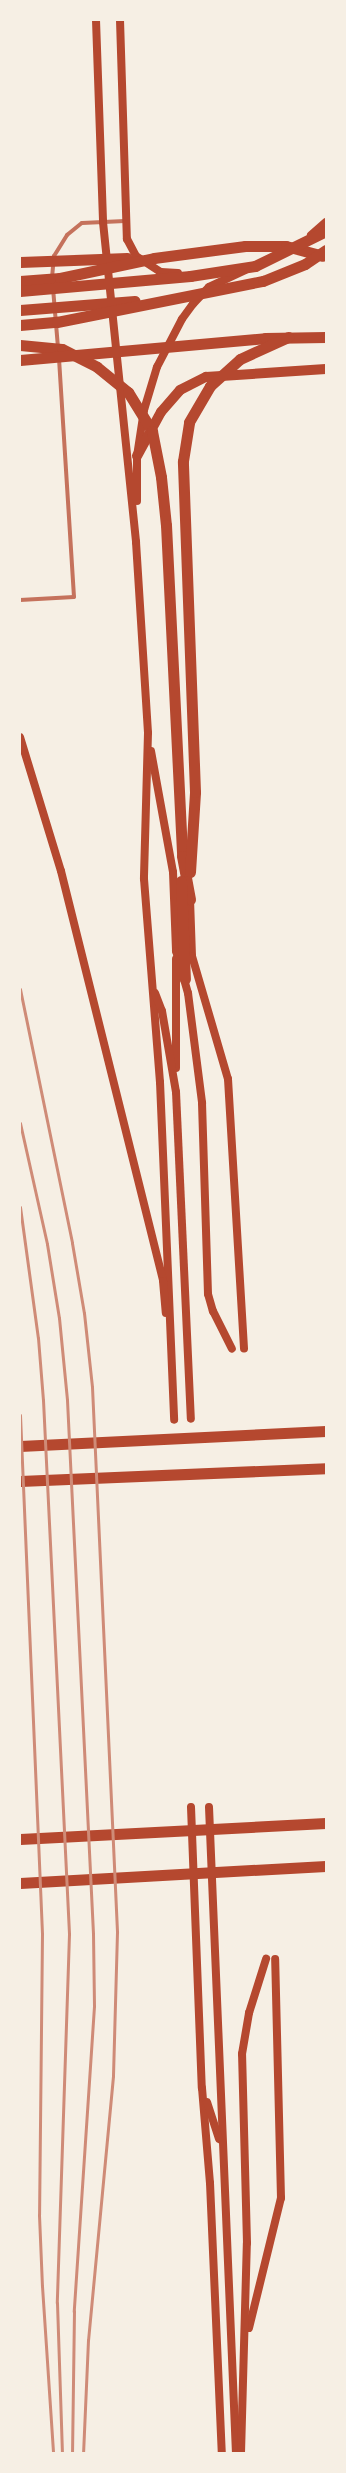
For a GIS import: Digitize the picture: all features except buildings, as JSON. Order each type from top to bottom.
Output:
[{"type":"highway","points":[[20,291],[190,276],[255,266],[326,231]]},
{"type":"highway","points":[[20,281],[60,278],[154,258],[245,246],[286,246],[326,257]]},
{"type":"highway","points":[[20,325],[57,322],[191,297],[263,281],[305,264],[326,250]]},
{"type":"highway","points":[[20,262],[154,258]]},
{"type":"highway","points":[[20,310],[191,297]]},
{"type":"highway","points":[[20,360],[288,337],[326,337]]},
{"type":"highway","points":[[190,899],[195,792],[183,461],[189,422],[210,386],[240,359],[288,337]]},
{"type":"highway","points":[[20,345],[62,349],[97,367],[128,392],[152,431],[161,477],[166,525],[180,776],[185,980]]},
{"type":"highway","points":[[182,856],[190,899]]},
{"type":"highway","points":[[20,1446],[326,1431]]},
{"type":"highway","points":[[20,1481],[326,1468]]},
{"type":"highway","points":[[20,1839],[326,1823]]},
{"type":"highway","points":[[20,1883],[326,1866]]},
{"type":"main road","points":[[96,20],[103,222],[136,542],[148,733],[144,878],[151,983],[160,1082],[174,1420]]},
{"type":"main road","points":[[120,20],[125,221],[127,239],[136,256],[161,272],[200,275],[249,268]]},
{"type":"main road","points":[[136,542],[137,456],[144,410],[157,367],[182,319],[209,287],[249,268],[288,253],[326,222]]},
{"type":"main road","points":[[137,456],[161,412],[180,390],[206,377],[325,369]]},
{"type":"main road","points":[[148,733],[173,872],[176,951],[176,1092],[191,1419]]},
{"type":"main road","points":[[20,737],[61,871],[163,1281],[174,1397]]},
{"type":"main road","points":[[190,899],[192,956],[228,1079],[244,1349]]},
{"type":"main road","points":[[176,951],[185,980],[202,1103],[208,1294],[213,1311],[232,1349]]},
{"type":"main road","points":[[151,983],[162,1010],[176,1092]]},
{"type":"main road","points":[[191,1806],[202,2088],[210,2184],[222,2453]]},
{"type":"main road","points":[[209,1807],[222,2147],[236,2453]]},
{"type":"main road","points":[[241,2453],[247,2243],[242,2054],[249,2013],[266,1959]]},
{"type":"main road","points":[[245,2344],[281,2198],[275,1959]]},
{"type":"main road","points":[[202,2088],[222,2147]]},
{"type":"street","points":[[20,600],[74,597],[53,276],[54,256],[67,235],[82,223],[125,221]]},
{"type":"railway","points":[[20,989],[72,1243],[84,1313],[92,1387],[117,1932],[113,2076],[88,2340],[83,2453]]},
{"type":"railway","points":[[20,1123],[47,1244],[59,1318],[67,1400],[93,1934],[94,2006],[74,2311],[72,2453]]},
{"type":"railway","points":[[20,1207],[38,1338],[43,1400],[69,1934],[57,2303],[62,2453]]},
{"type":"railway","points":[[20,1415],[42,1934],[39,2215],[53,2453]]}]
